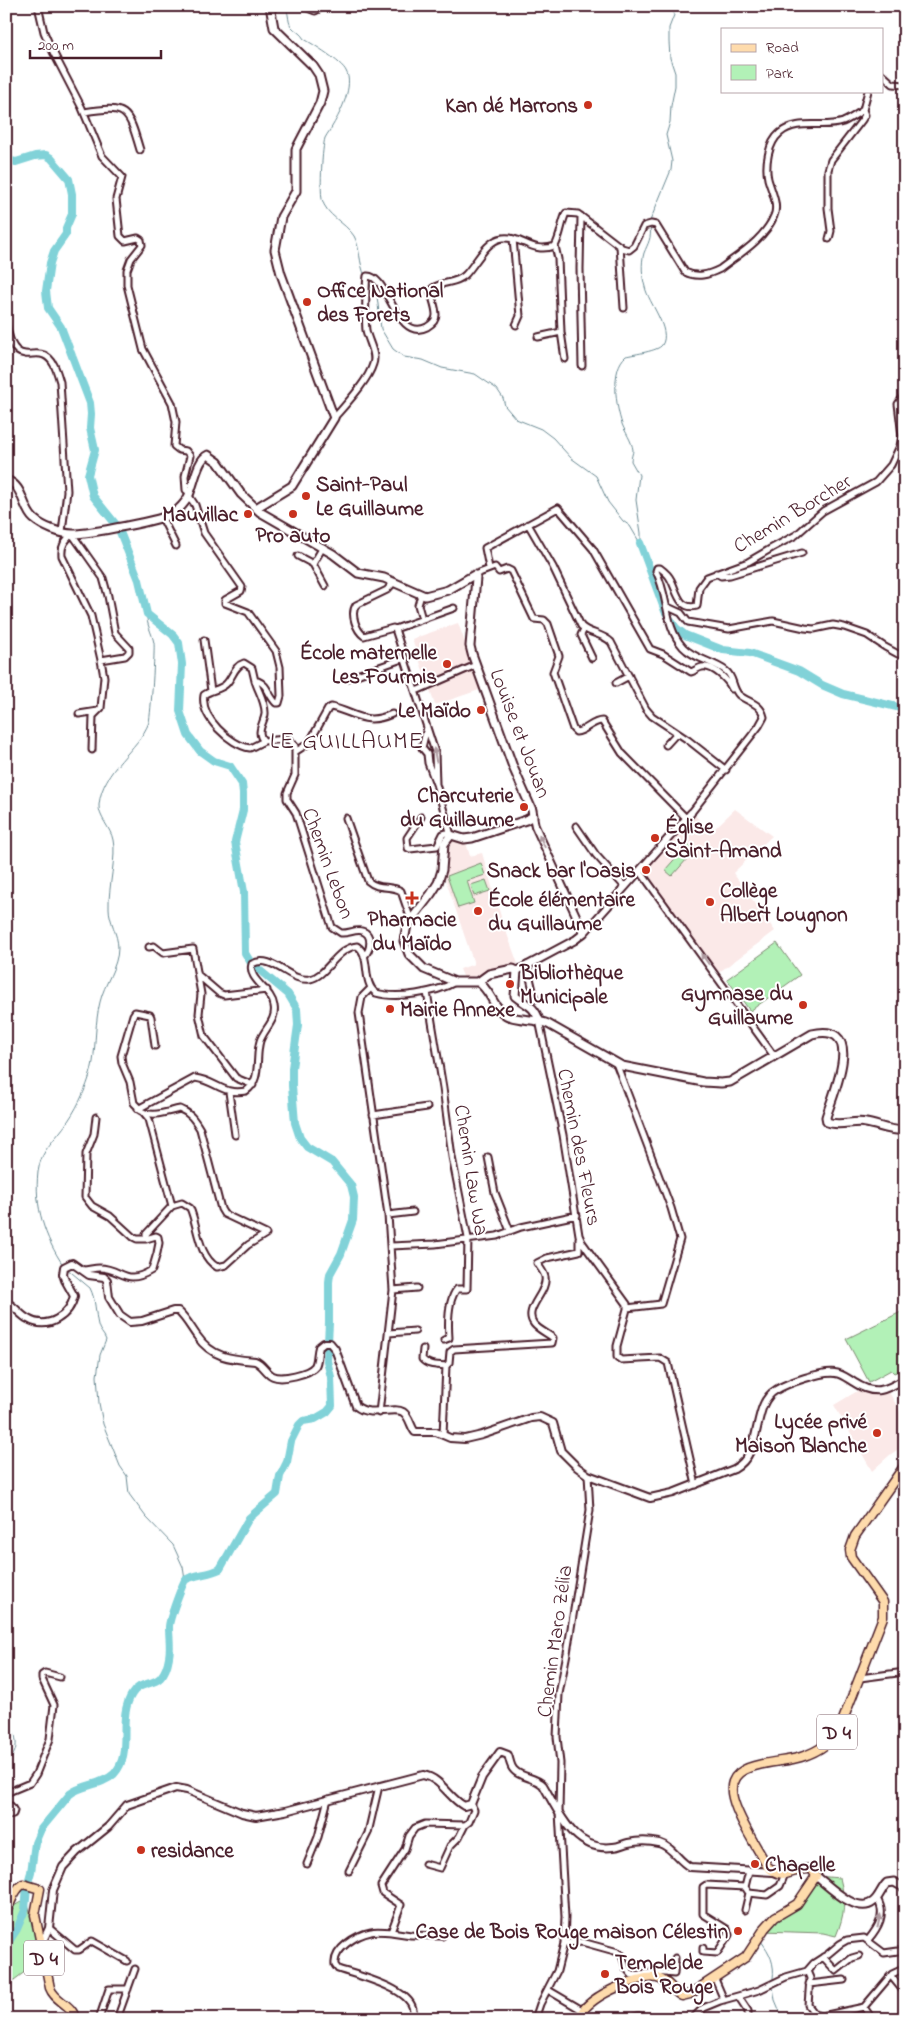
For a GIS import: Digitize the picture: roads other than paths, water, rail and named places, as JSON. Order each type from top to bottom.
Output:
[{"type":"main road","points":[[256,508],[292,486],[334,418],[281,274],[275,250],[281,217],[296,191],[296,149],[320,103],[323,92],[322,84],[313,66],[274,28],[270,6]]},
{"type":"main road","points":[[305,6],[315,10],[322,6]]},
{"type":"main road","points":[[6,480],[12,482],[17,487],[32,518],[41,525],[72,534],[99,531],[168,516],[179,508],[190,494],[202,459],[208,455],[214,458],[226,471],[241,494],[256,508],[275,522],[323,548],[358,573],[394,582],[422,595],[448,590],[474,575]]},
{"type":"main road","name":"Louise et Jouan","points":[[451,835],[464,839],[472,838],[533,816],[513,767],[470,646],[476,578],[474,575]]},
{"type":"main road","points":[[451,835],[444,844],[442,870],[438,883],[411,920],[404,933],[404,941],[409,954],[424,969],[455,982],[478,982],[490,974],[513,969],[517,971],[515,996],[531,1006],[539,1020]]},
{"type":"main road","points":[[478,982],[488,991],[494,1002],[506,1016],[539,1020],[622,1066],[679,1078],[721,1083],[737,1079],[812,1034],[822,1031],[831,1033],[837,1037],[842,1045],[844,1063],[826,1117],[828,1122],[836,1124],[865,1122],[895,1130],[905,1130]]},
{"type":"main road","name":"D 4","points":[[773,1872],[767,1866],[737,1810],[732,1788],[734,1779],[748,1767],[800,1758],[817,1751],[833,1740],[860,1678],[883,1617],[884,1609],[883,1602],[851,1557],[850,1550],[855,1536],[905,1465]]},
{"type":"main road","points":[[773,1872],[785,1874],[812,1869],[816,1876],[858,1906],[872,1904],[887,1883],[894,1882],[905,1888]]},
{"type":"main road","points":[[580,2019],[582,2010],[609,1990],[649,1978],[657,1978],[664,1981],[678,1994],[685,1996],[715,1979],[746,1957],[765,1928],[775,1917],[797,1904],[816,1876]]},
{"type":"main road","name":"D 4","points":[[6,1911],[15,1891],[23,1884],[38,1888],[41,1892],[36,1915],[51,1992],[71,2009],[75,2019]]},
{"type":"street","points":[[38,6],[44,32],[84,112],[102,156],[122,177],[116,200],[120,236],[125,241],[138,238],[141,240],[142,245],[131,259],[127,270],[130,301],[142,349],[172,403],[176,422],[174,446],[179,450],[186,451],[190,456],[184,481],[186,490],[195,505],[204,533],[242,587],[241,590],[225,600],[248,612],[276,651],[280,667],[281,696],[279,702],[271,698],[265,685],[255,681]]},
{"type":"street","points":[[884,76],[893,84],[905,85]]},
{"type":"street","points":[[829,239],[831,230],[828,208],[828,170],[831,160],[865,115],[863,110],[868,92]]},
{"type":"street","points":[[84,112],[115,109],[124,112],[132,124],[140,150]]},
{"type":"street","points":[[565,359],[561,332],[558,259],[555,246],[560,237],[566,213],[572,212],[581,216],[620,246],[629,250],[634,246],[644,226],[656,225],[685,272],[698,276],[712,273],[720,269],[762,234],[775,214],[775,204],[768,176],[768,158],[771,147],[780,133],[800,124],[834,124],[844,122],[863,110]]},
{"type":"street","points":[[581,216],[582,366]]},
{"type":"street","points":[[513,239],[520,308],[520,319],[516,325]]},
{"type":"street","points":[[334,418],[358,389],[373,364],[373,352],[366,328],[367,295],[365,282],[367,276],[372,276],[377,281],[394,309],[407,324],[415,328],[425,328],[433,324],[436,316],[431,292],[433,288],[458,280],[464,276],[490,245],[497,240],[513,239],[540,249],[555,246]]},
{"type":"street","points":[[620,246],[624,308]]},
{"type":"street","points":[[6,322],[11,343],[16,351],[24,354],[43,354],[50,359],[56,368],[60,382],[66,491],[62,532]]},
{"type":"street","points":[[538,337],[561,332]]},
{"type":"street","name":"Chemin Borcher","points":[[668,610],[663,584],[656,571],[657,568],[660,568],[671,579],[678,598],[688,606],[697,606],[702,584],[708,577],[748,562],[796,535],[823,511],[876,482],[891,465],[900,446],[902,436],[898,404],[905,394]]},
{"type":"street","points":[[490,568],[485,548],[558,508],[593,549],[650,649],[663,654],[690,672],[702,667],[708,668],[728,681],[733,691],[755,703],[763,711],[764,717],[726,770],[689,816],[584,933],[575,940],[517,971]]},
{"type":"street","points":[[162,518],[176,546]]},
{"type":"street","points":[[528,524],[553,567],[584,629],[606,637],[611,642],[646,709],[652,716],[726,770]]},
{"type":"street","points":[[92,750],[93,716],[101,708],[104,677],[91,616],[62,556],[61,549],[64,542],[72,534],[102,578],[108,596],[114,633],[130,648],[125,656],[101,660]]},
{"type":"street","points":[[313,564],[323,548]]},
{"type":"street","points":[[716,573],[722,576],[730,575],[802,553]]},
{"type":"street","points":[[298,556],[313,564],[325,586]]},
{"type":"street","points":[[474,575],[495,567],[499,572],[508,569],[511,571],[526,600],[531,616],[534,619],[544,620],[548,624],[558,656],[553,672],[573,728],[576,732],[580,732],[596,721],[602,721],[622,753],[689,816]]},
{"type":"street","points":[[394,582],[390,588],[358,604],[353,610],[359,632],[364,636],[393,628],[396,629],[454,608]]},
{"type":"street","points":[[422,595],[418,605],[422,619]]},
{"type":"street","points":[[740,696],[735,690],[733,681],[727,672],[690,654],[677,640],[670,627],[668,610],[680,613],[688,622],[729,629],[773,621],[814,629],[833,625],[844,627],[867,634],[885,647],[898,654],[905,655]]},
{"type":"street","points":[[396,629],[435,752],[436,784]]},
{"type":"street","points":[[584,629],[581,635],[592,658]]},
{"type":"street","points":[[204,640],[211,691]]},
{"type":"street","points":[[348,678],[405,658]]},
{"type":"street","points":[[264,741],[260,733],[265,713],[264,705],[252,668],[244,663],[240,664],[227,683],[204,694],[203,699],[206,712],[213,724],[243,747],[250,748],[264,741],[286,739],[295,746],[295,752]]},
{"type":"street","points":[[416,691],[476,665]]},
{"type":"street","points":[[616,683],[629,676]]},
{"type":"street","points":[[295,752],[309,743],[316,734],[328,709],[331,707],[372,720],[379,720],[392,714]]},
{"type":"street","points":[[79,714],[98,711]]},
{"type":"street","points":[[427,727],[422,748],[427,754],[430,770],[451,835]]},
{"type":"street","points":[[666,746],[677,733]]},
{"type":"street","name":"Chemin Lebon","points":[[295,752],[295,775],[289,785],[287,799],[296,813],[332,927],[341,934],[360,931],[366,934],[370,944],[369,951],[364,956]]},
{"type":"street","points":[[533,816],[535,826],[584,933]]},
{"type":"street","points":[[421,817],[407,838],[408,848],[436,846],[443,834],[446,832],[451,835]]},
{"type":"street","points":[[346,818],[368,881],[376,886],[396,888],[401,891],[411,920]]},
{"type":"street","points":[[576,826],[596,855],[625,887]]},
{"type":"street","points":[[640,871],[774,1056]]},
{"type":"street","points":[[149,947],[154,946],[163,953],[194,949],[201,994],[199,1014],[204,1036],[236,1078],[253,1085]]},
{"type":"street","points":[[138,1107],[150,1104],[195,1078],[204,1079],[229,1092],[246,1091],[253,1085],[256,1077],[260,1040],[272,1021],[275,1011],[267,990],[253,976],[252,964],[258,962],[278,966],[296,976],[310,980],[316,977],[341,952],[355,946],[360,947],[364,956],[371,988],[378,994],[398,995],[427,992],[447,987],[455,982]]},
{"type":"street","points":[[527,965],[535,999]]},
{"type":"street","points":[[198,975],[224,995],[267,990]]},
{"type":"street","points":[[371,988],[362,997],[359,1013],[388,1215],[393,1290],[380,1412]]},
{"type":"street","name":"Chemin Law Wa","points":[[427,992],[444,1088],[452,1157],[468,1238],[468,1288],[456,1289],[453,1294],[449,1338],[444,1340]]},
{"type":"street","points":[[155,1046],[150,1015],[135,1012],[132,1016],[122,1063],[130,1082],[136,1106],[149,1119],[172,1206]]},
{"type":"street","name":"Chemin des Fleurs","points":[[539,1020],[564,1135],[579,1235],[582,1242],[627,1304],[627,1308]]},
{"type":"street","points":[[615,1062],[671,1208],[680,1239],[661,1304],[627,1308],[617,1346],[618,1357],[622,1360],[660,1358],[668,1363],[696,1485]]},
{"type":"street","points":[[229,1092],[235,1135]]},
{"type":"street","points":[[373,1115],[428,1107]]},
{"type":"street","points":[[144,1113],[164,1114],[180,1108],[187,1112],[200,1129],[221,1209],[224,1214],[266,1234],[248,1245],[226,1265],[217,1267],[210,1263],[198,1235],[190,1208],[182,1204],[172,1206],[146,1234],[146,1239]]},
{"type":"street","points":[[83,1270],[98,1268],[131,1278],[142,1276],[154,1267],[159,1243],[156,1236],[146,1239],[133,1237],[110,1216],[92,1206],[86,1196],[86,1154],[94,1134],[96,1117]]},
{"type":"street","points":[[488,1157],[495,1193],[510,1231]]},
{"type":"street","points":[[388,1215],[413,1212]]},
{"type":"street","points":[[391,1246],[435,1244],[468,1238],[497,1236],[521,1227],[576,1215]]},
{"type":"street","points":[[443,1435],[446,1366],[449,1363],[450,1352],[454,1349],[552,1343],[553,1338],[537,1328],[531,1320],[531,1312],[545,1280],[543,1272],[537,1263],[547,1258],[580,1251],[579,1235]]},
{"type":"street","points":[[6,1302],[33,1322],[57,1320],[64,1316],[70,1308],[74,1296],[65,1280],[63,1269],[72,1264],[89,1275],[104,1277],[107,1280],[109,1297],[126,1321],[134,1323],[178,1311],[209,1350],[227,1359],[256,1361],[273,1376],[306,1373],[314,1368],[319,1347],[324,1343],[330,1343],[335,1349],[356,1406],[363,1410],[380,1412],[399,1411],[408,1417],[415,1432],[420,1434],[436,1432],[459,1439],[482,1436],[532,1418],[540,1417],[553,1424],[562,1454],[588,1475],[650,1498],[674,1493],[696,1485],[734,1469],[746,1460],[762,1409],[767,1398],[775,1390],[826,1372],[844,1375],[864,1389],[872,1391],[890,1388],[905,1380]]},
{"type":"street","points":[[393,1290],[417,1288]]},
{"type":"street","points":[[389,1333],[415,1331]]},
{"type":"street","points":[[423,1349],[422,1359],[424,1362],[446,1366]]},
{"type":"street","name":"Chemin Maro Zélia","points":[[535,2019],[540,2004],[557,1971],[564,1943],[565,1922],[559,1812],[561,1776],[557,1737],[559,1694],[568,1653],[590,1510],[588,1475]]},
{"type":"street","points":[[860,1678],[905,1672]]},
{"type":"street","points":[[6,1793],[30,1783],[36,1774],[50,1739],[55,1710],[42,1675],[45,1673],[60,1677]]},
{"type":"street","points":[[425,1864],[440,1868],[450,1846],[469,1822],[474,1810],[471,1804],[477,1786],[486,1770],[500,1752],[504,1752],[508,1755],[511,1766],[516,1772],[538,1780],[543,1785],[569,1829],[583,1840],[596,1846],[612,1848],[630,1842],[658,1843],[669,1848],[683,1863],[690,1867],[773,1872]]},
{"type":"street","points":[[42,1944],[49,1928],[53,1890],[64,1867],[77,1852],[108,1827],[127,1805],[176,1788],[187,1790],[242,1813],[256,1816],[285,1811],[423,1775],[436,1781],[458,1803],[464,1806],[471,1804]]},
{"type":"street","points":[[348,1871],[368,1833],[379,1786]]},
{"type":"street","points":[[307,1864],[318,1837],[328,1799]]},
{"type":"street","points":[[6,1805],[11,1806],[14,1810],[13,1814],[6,1816]]},
{"type":"street","points":[[391,1932],[401,1905],[383,1893],[381,1886],[405,1849],[412,1831],[424,1824],[465,1825]]},
{"type":"street","points":[[746,1910],[749,1893],[745,1887],[749,1871]]},
{"type":"street","points":[[749,1893],[767,1895],[780,1886],[785,1874]]},
{"type":"street","points":[[703,1948],[703,1952],[717,1953],[729,1935],[727,1929],[703,1914],[704,1887],[706,1885],[745,1887]]},
{"type":"street","points":[[868,1940],[879,1926],[881,1918],[879,1902],[876,1899]]},
{"type":"street","points":[[49,1928],[75,1950],[92,1941],[127,1961]]},
{"type":"street","points":[[411,2019],[414,2012],[407,1998],[384,1984],[334,1966],[334,1960],[343,1946],[373,1931],[442,1936]]},
{"type":"street","points":[[692,2019],[701,2009],[807,1971],[814,1962],[846,1940],[864,1938],[884,1953],[905,1950]]},
{"type":"street","points":[[564,1943],[582,1942],[618,1952],[622,1954],[626,1968],[632,1975],[656,1972],[674,1974],[675,1958]]},
{"type":"street","points":[[823,1957],[836,1971],[852,1958],[859,1956]]},
{"type":"street","points":[[807,1971],[810,1978],[808,2005],[818,2015],[864,2007],[890,1976],[905,1968]]},
{"type":"street","points":[[118,2019],[135,1969]]},
{"type":"street","points":[[890,1976],[905,1993]]},
{"type":"street","points":[[715,1979],[724,2000]]},
{"type":"street","points":[[809,1984],[844,1980]]},
{"type":"street","points":[[98,2019],[109,1988],[128,1989]]},
{"type":"street","points":[[548,1990],[582,2010]]},
{"type":"street","points":[[738,1996],[748,2012],[748,2019]]},
{"type":"street","points":[[864,2007],[872,2019]]},
{"type":"street","points":[[634,2017],[639,2016],[644,2019]]},
{"type":"waterway","points":[[284,6],[291,26],[304,39],[339,63],[346,71],[348,77],[348,91],[343,106],[325,138],[321,193],[327,210],[354,236],[365,276]]},
{"type":"waterway","points":[[650,221],[671,170],[672,161],[666,135],[670,122],[675,86],[675,73],[670,58],[669,42],[669,28],[674,15],[674,6]]},
{"type":"waterway","points":[[6,160],[16,162],[35,156],[46,155],[51,158],[69,179],[72,194],[72,214],[66,228],[66,234],[54,251],[50,263],[46,291],[48,308],[61,327],[90,403],[90,428],[95,450],[88,475],[93,496],[118,527],[139,580],[147,614],[173,635],[179,643],[182,664],[180,711],[188,735],[200,751],[214,761],[230,766],[242,784],[243,810],[235,842],[244,892],[245,953],[251,963],[288,994],[297,1009],[298,1025],[292,1068],[292,1086],[295,1123],[300,1138],[307,1147],[332,1162],[351,1185],[354,1197],[353,1220],[341,1254],[330,1274],[329,1282],[327,1361],[331,1377],[332,1406],[327,1412],[315,1419],[303,1421],[299,1425],[291,1441],[287,1462],[280,1476],[277,1494],[249,1518],[220,1569],[185,1580],[169,1627],[170,1654],[166,1668],[158,1680],[137,1689],[127,1704],[123,1756],[120,1766],[109,1778],[70,1794],[41,1829],[35,1843],[27,1886],[25,1910],[17,1929],[6,1946]]},
{"type":"waterway","points":[[641,542],[636,500],[639,475],[631,461],[633,451],[620,417],[616,398],[616,379],[621,362],[626,356],[656,349],[662,345],[664,339],[662,324],[644,283],[642,266],[644,253],[650,237],[650,227]]},
{"type":"waterway","points":[[368,281],[377,296],[381,329],[393,349],[404,357],[423,360],[442,368],[475,374],[497,389],[503,398],[505,406],[516,419],[541,429],[553,438],[571,458],[596,476],[608,502],[623,521],[630,526],[640,543]]},
{"type":"waterway","points":[[640,543],[665,611],[676,628],[685,635],[723,650],[750,653],[799,671],[822,685],[843,694],[905,709]]},
{"type":"waterway","points":[[63,1265],[51,1244],[42,1221],[37,1185],[38,1172],[42,1157],[72,1115],[87,1085],[92,1069],[100,1002],[116,962],[118,943],[110,918],[109,908],[114,847],[112,836],[100,814],[99,805],[107,781],[137,742],[149,722],[154,643],[147,622],[147,614]]},
{"type":"waterway","points":[[66,1268],[90,1288],[99,1327],[106,1340],[100,1355],[97,1376],[99,1403],[103,1424],[120,1466],[127,1476],[129,1494],[146,1517],[173,1545],[183,1567],[185,1580]]},
{"type":"waterway","points":[[6,1720],[13,1730],[16,1742],[14,1753],[6,1762]]},
{"type":"waterway","points":[[761,1941],[771,1959],[773,1979]]},
{"type":"waterway","points":[[773,1987],[775,2000],[783,2019]]},
{"type":"place","name":"Kan dé Marrons","points":[[588,105]]},
{"type":"place","name":"Office National des Forets","points":[[307,302]]},
{"type":"place","name":"Saint-Paul Le Guillaume","points":[[306,496]]},
{"type":"place","name":"Mauvillac","points":[[248,514]]},
{"type":"place","name":"Pro auto","points":[[293,514]]},
{"type":"place","name":"École maternelle Les Fourmis","points":[[447,664]]},
{"type":"place","name":"Le Maïdo","points":[[481,710]]},
{"type":"place","name":"Charcuterie du Guillaume","points":[[524,807]]},
{"type":"place","name":"Église Saint-Amand","points":[[655,838]]},
{"type":"place","name":"Snack bar l'Oasis","points":[[646,870]]},
{"type":"place","name":"Pharmacie du Maïdo","points":[[412,898]]},
{"type":"place","name":"Collège Albert Lougnon","points":[[710,902]]},
{"type":"place","name":"École élémentaire du Guillaume","points":[[478,911]]},
{"type":"place","name":"Bibliothèque Municipale","points":[[510,984]]},
{"type":"place","name":"Gymnase du Guillaume","points":[[803,1005]]},
{"type":"place","name":"Mairie Annexe","points":[[390,1009]]},
{"type":"place","name":"Lycée privé Maison Blanche","points":[[877,1433]]},
{"type":"place","name":"residance","points":[[141,1850]]},
{"type":"place","name":"Chapelle","points":[[755,1864]]},
{"type":"place","name":"Case de Bois Rouge maison Célestin","points":[[738,1931]]},
{"type":"place","name":"Temple de Bois Rouge","points":[[605,1974]]},
{"type":"district","name":"LE GUILLAUME","points":[[347,740]]}]
